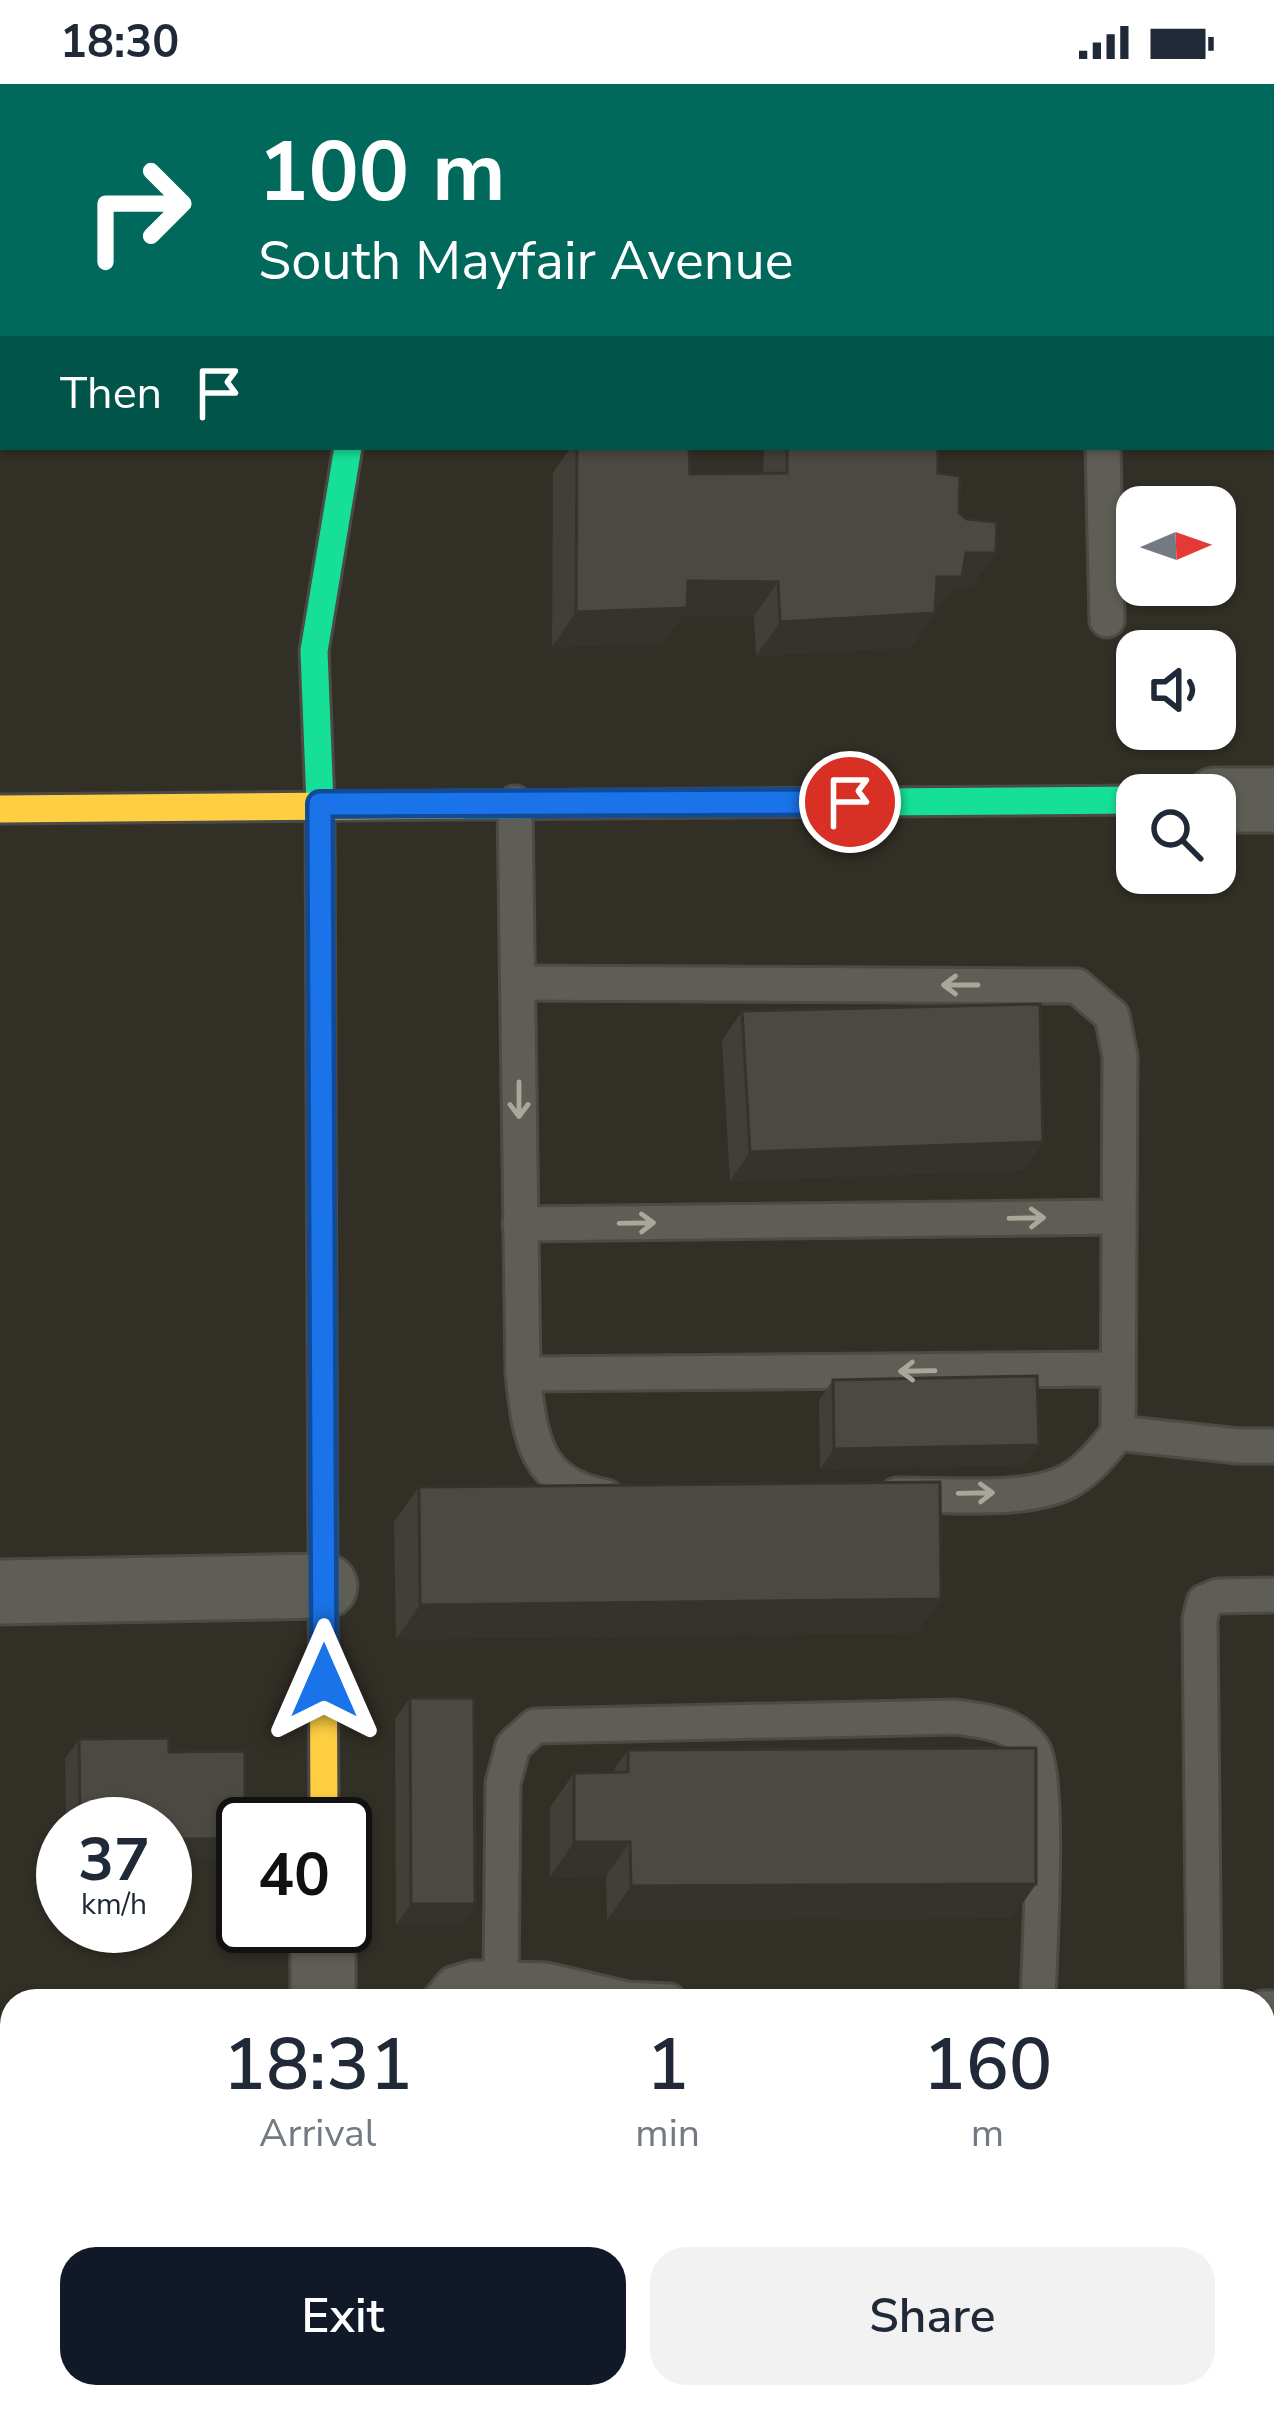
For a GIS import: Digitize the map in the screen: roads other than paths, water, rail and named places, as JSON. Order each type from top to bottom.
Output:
[{"type":"street","points":[[324,1797],[320,804],[314,651],[348,450]]},
{"type":"street","points":[[0,809],[1116,800]]},
{"type":"street","points":[[1236,800],[1274,800]]},
{"type":"street","points":[[0,1592],[325,1586]]},
{"type":"street","points":[[323,1953],[323,1989]]},
{"type":"lane","points":[[1103,450],[1107,620]]},
{"type":"lane","points":[[514,803],[520,1224],[530,1430],[542,1460],[568,1487],[601,1497],[637,1499]]},
{"type":"lane","points":[[519,983],[1077,986],[1112,1016],[1120,1056],[1118,1433],[1091,1465],[1069,1481],[1038,1492],[871,1496]]},
{"type":"lane","points":[[520,1224],[1119,1217]]},
{"type":"lane","points":[[524,1375],[1118,1369]]},
{"type":"lane","points":[[1118,1433],[1274,1447]]},
{"type":"lane","points":[[1204,1989],[1200,1619],[1204,1602],[1218,1596],[1274,1595]]},
{"type":"lane","points":[[500,1979],[503,1783],[513,1746],[535,1726],[956,1717],[995,1723],[1018,1734],[1035,1752],[1041,1790],[1038,1989]]},
{"type":"lane","points":[[449,1989],[473,1978],[546,1980],[584,1989]]}]
